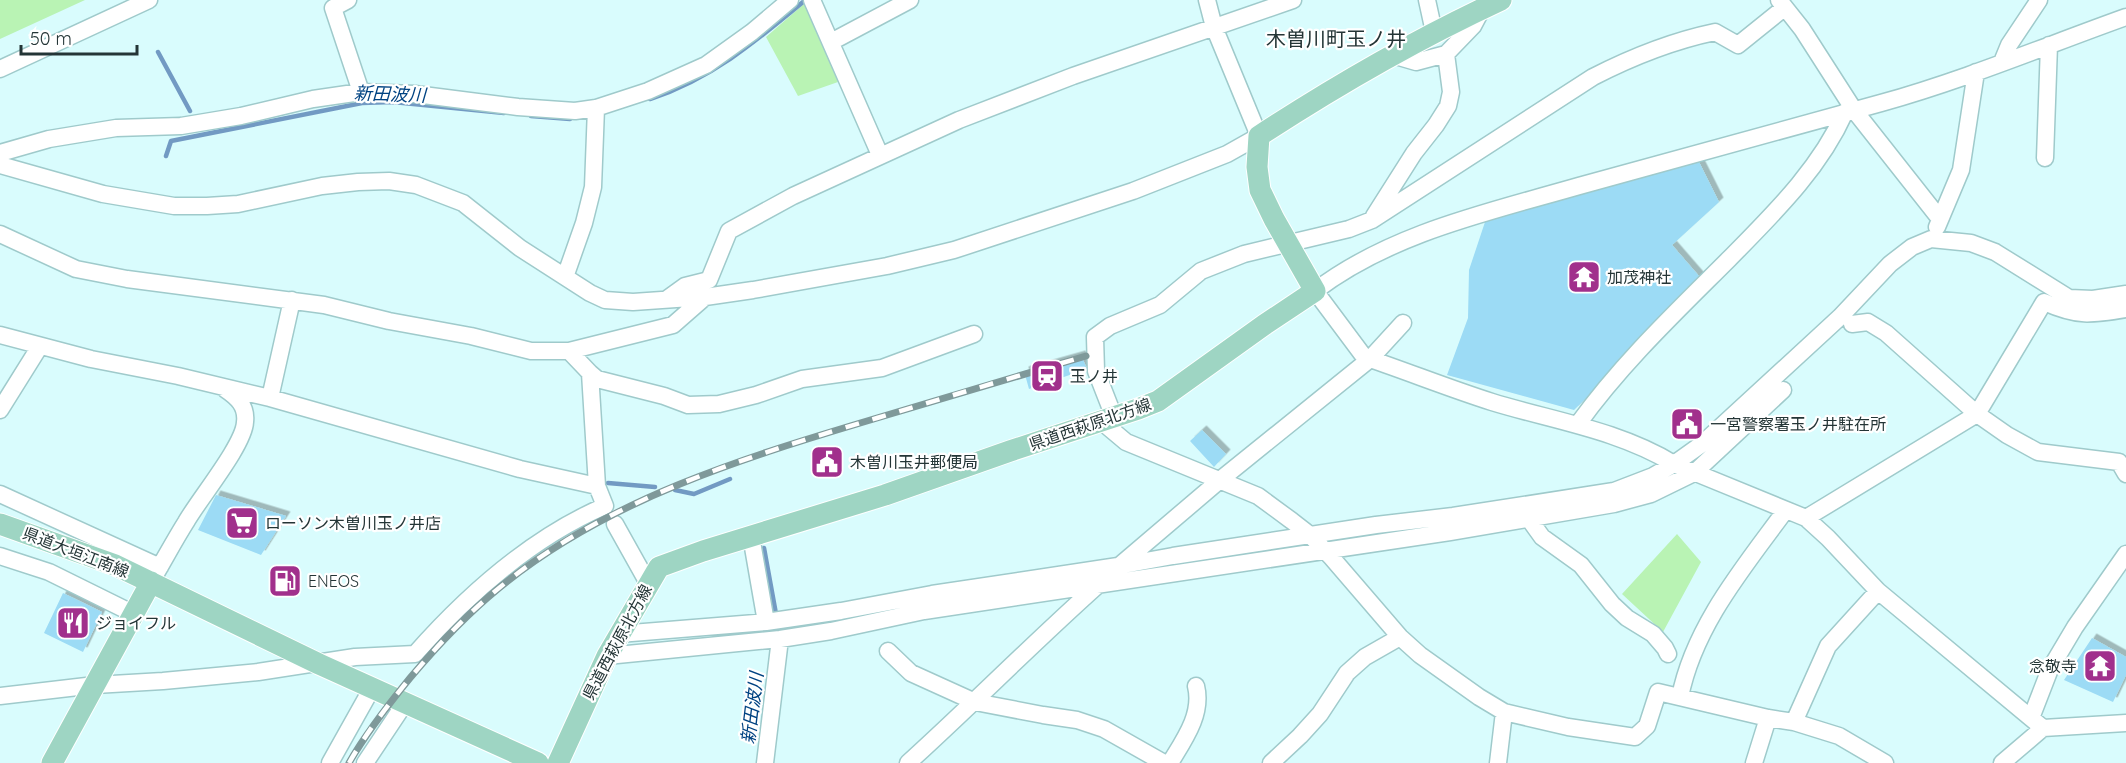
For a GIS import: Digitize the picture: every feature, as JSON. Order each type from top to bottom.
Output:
[{"type":"main road","points":[[1315,291],[1260,190],[1257,167],[1259,136],[1308,104],[1392,55],[1491,4]]},
{"type":"main road","name":"県道西萩原北方線","points":[[558,763],[607,656],[655,571],[665,564],[885,495],[1158,401],[1315,291]]},
{"type":"main road","name":"県道大垣江南線","points":[[0,524],[115,565],[156,575]]},
{"type":"main road","points":[[52,763],[156,575],[319,664],[538,763]]},
{"type":"street","points":[[0,69],[149,0]]},
{"type":"street","points":[[348,0],[333,8],[361,92]]},
{"type":"street","points":[[0,153],[48,139],[105,130],[181,126],[241,116],[313,99],[361,92],[415,94],[518,107],[575,111],[596,108],[648,91],[706,65],[752,32],[790,0]]},
{"type":"street","points":[[812,0],[880,155]]},
{"type":"street","points":[[831,42],[910,0]]},
{"type":"street","points":[[0,165],[104,195],[174,206],[238,204],[322,186],[349,183],[389,181],[416,185],[463,203],[520,248],[605,300],[633,302],[705,297],[887,267],[954,250],[1143,187],[1227,154],[1259,136],[1214,27],[1207,0]]},
{"type":"street","points":[[667,299],[685,286],[709,280],[729,231],[793,196],[959,120],[1073,76],[1293,0]]},
{"type":"street","points":[[1427,0],[1434,32]]},
{"type":"street","points":[[2002,62],[2009,45],[2039,0]]},
{"type":"street","points":[[1392,55],[1416,62],[1446,54],[1491,4]]},
{"type":"street","points":[[1885,763],[1839,736],[1794,722],[1658,692],[1647,726],[1635,737],[1568,727],[1504,712],[1420,655],[1400,637],[1310,535],[1258,496],[1126,442],[1107,419],[1096,371],[1095,338],[1110,326],[1160,305],[1201,271],[1244,254],[1349,230],[1372,220],[1593,77],[1627,60],[1690,38],[1715,32],[1738,45],[1781,4],[1802,29],[1849,111],[1940,219]]},
{"type":"street","points":[[2126,17],[1976,72],[1882,103],[1466,218],[1377,253],[1336,275],[1315,291],[1362,354],[1370,359],[1493,402],[1578,424],[1617,437],[1658,454],[1694,473],[1806,518],[1878,591],[2037,723],[2126,723]]},
{"type":"street","points":[[2045,158],[2049,45]]},
{"type":"street","points":[[1372,220],[1414,153],[1448,106],[1452,92],[1446,54]]},
{"type":"street","points":[[1931,238],[1961,170],[1976,72]]},
{"type":"street","points":[[565,277],[584,223],[592,187],[596,108]]},
{"type":"street","points":[[1578,424],[1601,392],[1659,328],[1783,205],[1833,139],[1849,111]]},
{"type":"street","points":[[0,234],[76,269],[127,279],[324,305],[531,351],[569,351],[673,325],[705,297]]},
{"type":"street","points":[[619,634],[766,622],[1173,556],[1614,491],[1653,476],[1702,444],[1840,317],[1890,264],[1912,247],[1931,238],[1971,243],[1995,252],[2069,297],[2093,299],[2126,294]]},
{"type":"street","points":[[270,398],[292,300]]},
{"type":"street","points":[[1806,518],[1977,414],[2044,302],[2069,312],[2090,315],[2126,309]]},
{"type":"street","points":[[1852,324],[1868,322],[1886,333],[1977,414],[2007,435],[2038,452],[2119,462],[2126,474]]},
{"type":"street","points":[[908,763],[1118,566],[1370,359],[1403,323]]},
{"type":"street","points":[[569,351],[597,379],[664,396],[688,405],[719,404],[756,395],[802,379],[882,368],[974,334]]},
{"type":"street","points":[[0,335],[91,359],[178,376],[270,398],[520,469],[597,486]]},
{"type":"street","points":[[0,410],[40,346]]},
{"type":"street","points":[[0,696],[95,685],[175,680],[319,664],[356,657],[415,654],[458,607],[538,542],[578,518],[605,506],[597,486],[590,374]]},
{"type":"street","points":[[0,494],[156,575],[186,520],[240,440],[246,423],[244,410],[237,397],[221,387]]},
{"type":"street","points":[[607,656],[780,639],[831,631],[924,610],[1529,519],[1614,504],[1651,494],[1694,473],[1783,390]]},
{"type":"street","points":[[1680,697],[1683,682],[1702,635],[1726,594],[1785,510]]},
{"type":"street","points":[[1529,519],[1542,537],[1581,565],[1612,604],[1627,618],[1653,634],[1668,654]]},
{"type":"street","points":[[615,524],[648,583]]},
{"type":"street","points":[[751,536],[766,622]]},
{"type":"street","points":[[2002,763],[2037,723],[2050,669],[2074,627],[2126,554]]},
{"type":"street","points":[[0,556],[49,572],[134,614]]},
{"type":"street","points":[[1794,722],[1828,646],[1878,591]]},
{"type":"street","points":[[1270,763],[1320,714],[1347,674],[1365,657],[1400,637]]},
{"type":"street","points":[[765,763],[780,639]]},
{"type":"street","points":[[888,651],[911,673],[975,702],[1077,720],[1104,729],[1164,763]]},
{"type":"street","points":[[1170,763],[1197,714],[1196,686]]},
{"type":"street","points":[[330,763],[372,688]]},
{"type":"street","points":[[365,763],[405,703]]},
{"type":"street","points":[[1498,763],[1504,712]]},
{"type":"street","points":[[1754,763],[1768,718]]},
{"type":"green space","points":[[0,0],[85,0],[0,39]]},
{"type":"green space","points":[[805,3],[838,82],[798,96],[766,37]]},
{"type":"green space","points":[[1677,534],[1701,562],[1663,632],[1622,594]]},
{"type":"building","name":"加茂神社","points":[[1695,154],[1719,202],[1672,245],[1705,283],[1574,410],[1447,375],[1468,318],[1469,270],[1488,213]]},
{"type":"building","points":[[1081,355],[1087,369],[1029,389],[1024,371]]},
{"type":"building","points":[[1202,430],[1226,454],[1214,467],[1190,441]]},
{"type":"building","name":"ローソン木曽川玉ノ井店","points":[[216,495],[286,516],[261,555],[198,530]]},
{"type":"building","name":"ジョイフル","points":[[63,593],[102,612],[83,652],[44,633]]},
{"type":"building","name":"念敬寺","points":[[2092,638],[2126,657],[2126,675],[2113,702],[2064,680]]},
{"type":"waterway","name":"新田波川","points":[[650,99],[672,91],[713,70],[750,45],[803,2]]},
{"type":"waterway","points":[[158,52],[190,111]]},
{"type":"waterway","name":"新田波川","points":[[166,156],[171,141],[362,103],[393,102],[504,113]]},
{"type":"waterway","name":"新田波川","points":[[531,116],[570,119]]},
{"type":"waterway","name":"新田波川","points":[[675,490],[694,494],[730,479]]},
{"type":"waterway","name":"新田波川","points":[[608,483],[655,487]]},
{"type":"waterway","name":"新田波川","points":[[764,548],[776,614]]},
{"type":"railway","points":[[349,763],[370,730],[402,688],[463,620],[499,588],[541,557],[585,529],[632,505],[728,465],[1086,356]]},
{"type":"place","name":"加茂神社","points":[[1584,277]]},
{"type":"place","name":"玉ノ井","points":[[1047,376]]},
{"type":"place","name":"一宮警察署玉ノ井駐在所","points":[[1687,424]]},
{"type":"place","name":"木曽川玉井郵便局","points":[[827,462]]},
{"type":"place","name":"ローソン木曽川玉ノ井店","points":[[242,523]]},
{"type":"place","name":"ENEOS","points":[[285,581]]},
{"type":"place","name":"ジョイフル","points":[[73,623]]},
{"type":"place","name":"念敬寺","points":[[2100,666]]},
{"type":"district","name":"木曽川町玉ノ井","points":[[1336,38]]}]
